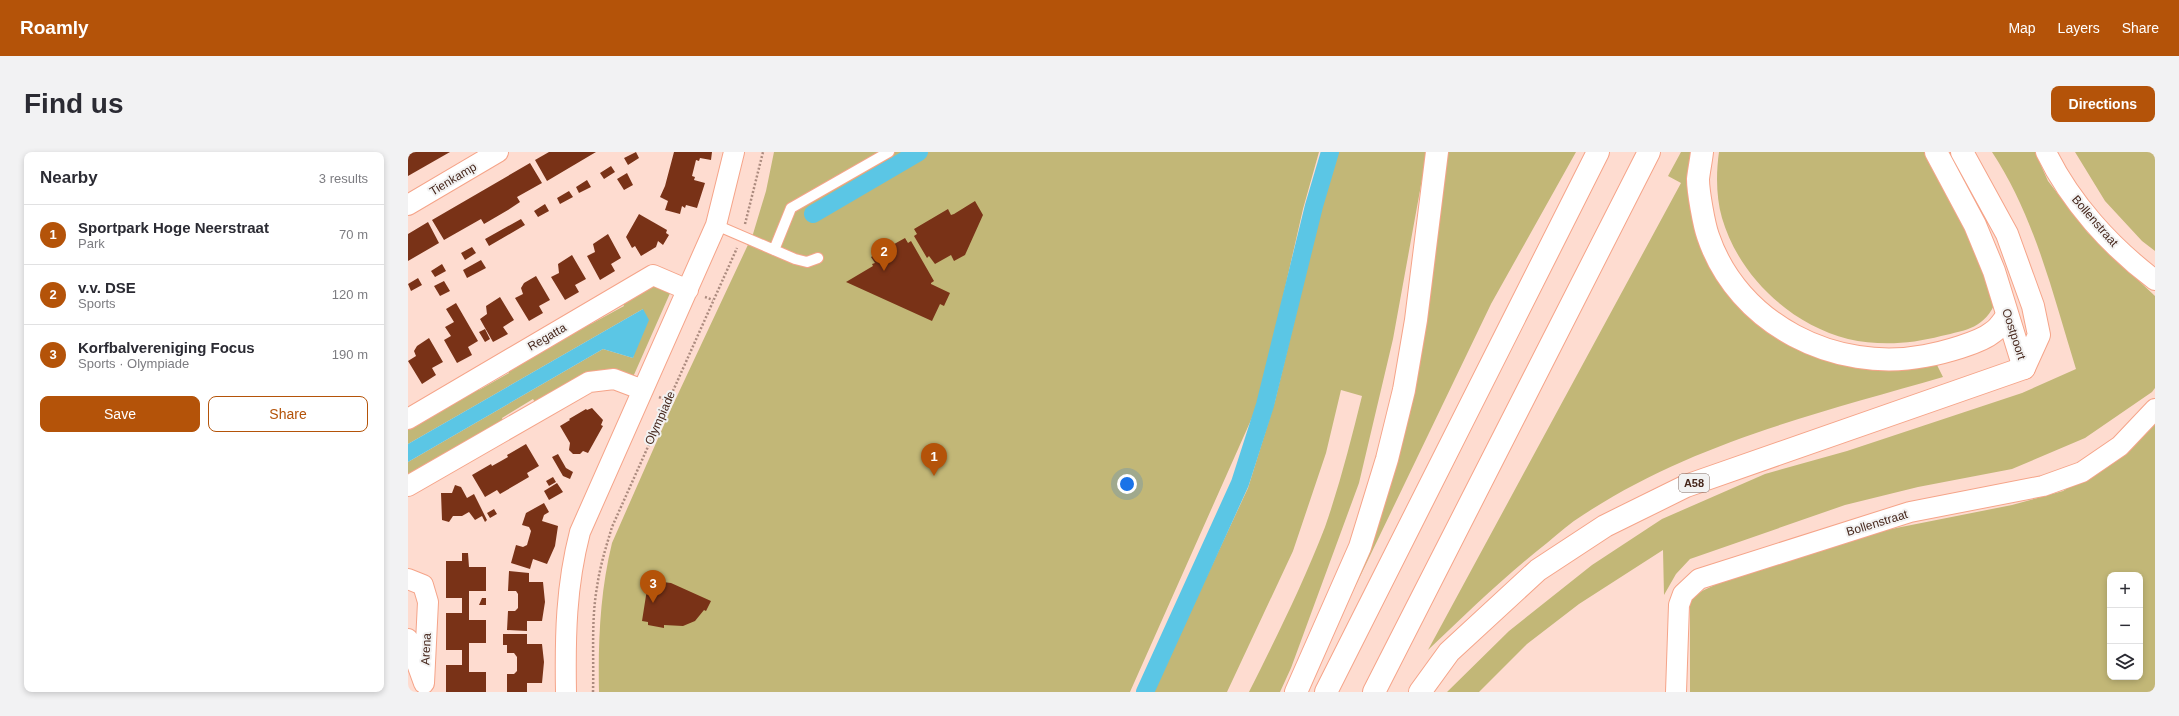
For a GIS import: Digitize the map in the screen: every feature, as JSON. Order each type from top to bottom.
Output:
[{"type":"main road","points":[[1296,692],[1360,547],[1387,459],[1404,390],[1416,320],[1437,152]]},
{"type":"main road","points":[[1326,692],[1598,152]]},
{"type":"main road","points":[[1374,692],[1649,152]]},
{"type":"main road","points":[[1702,152],[1698,180],[1708,236],[1723,268],[1739,291],[1774,325],[1818,347],[1865,360],[1914,358],[1948,352],[1993,333],[2007,316]]},
{"type":"main road","name":"Oostpoort","points":[[1936,152],[1975,225],[1994,271],[2024,368]]},
{"type":"main road","name":"Oostpoort","points":[[1962,152],[2007,234],[2033,306],[2039,335],[2024,368]]},
{"type":"main road","name":"A58","points":[[1420,692],[1449,652],[1538,570],[1605,526],[1686,486],[2024,368]]},
{"type":"street","name":"Tienkamp","points":[[408,205],[498,152]]},
{"type":"street","points":[[566,692],[565,640],[571,565],[580,532],[716,225],[734,152]]},
{"type":"street","name":"Bollenstraat","points":[[2046,152],[2074,196],[2098,228],[2155,280]]},
{"type":"street","name":"Regatta","points":[[408,419],[653,275],[688,290]]},
{"type":"street","points":[[408,486],[589,382],[614,379],[643,390]]},
{"type":"street","name":"Bollenstraat","points":[[1676,692],[1679,605],[1682,594],[1699,579],[1910,512],[2042,486],[2082,472],[2120,446],[2155,409]]},
{"type":"street","name":"Arena","points":[[408,579],[423,585],[428,602],[424,683],[408,639]]},
{"type":"lane","points":[[774,250],[791,208],[888,152]]},
{"type":"lane","points":[[716,225],[801,261],[818,258]]},
{"type":"path","name":"Olympiade","points":[[593,692],[596,588],[602,557],[612,527],[735,255],[754,195],[764,152]]},
{"type":"shaded area","points":[[774,152],[1319,152],[1303,209],[1259,402],[1130,692],[599,692],[602,598],[612,543],[671,409],[753,234],[766,191]]},
{"type":"shaded area","points":[[1338,152],[1427,152],[1393,339],[1359,483],[1291,668],[1280,692],[1249,692],[1308,569],[1336,495],[1362,396],[1341,390],[1326,453],[1293,551],[1227,692],[1153,692],[1248,488],[1275,401],[1321,210]]},
{"type":"shaded area","points":[[1444,152],[1576,152],[1491,304],[1330,639],[1358,565]]},
{"type":"shaded area","points":[[1681,152],[1694,152],[1698,224],[1785,338],[1936,363],[1943,377],[1757,432],[1668,468],[1625,490],[1583,515],[1565,528],[1501,582],[1428,650],[1681,183],[1668,176]]},
{"type":"shaded area","points":[[1719,152],[1926,152],[1967,224],[1996,301],[1992,310],[1981,322],[1959,332],[1930,339],[1895,343],[1871,343],[1848,339],[1827,332],[1806,322],[1770,295],[1754,278],[1730,239],[1722,218],[1719,202],[1717,168]]},
{"type":"shaded area","points":[[1992,152],[2035,152],[2048,181],[2088,233],[2155,296],[2155,388],[2152,392],[2085,438],[2012,469],[1918,487],[1845,505],[1690,559],[1676,574],[1664,595],[1663,550],[1579,604],[1527,644],[1479,692],[1447,692],[1509,631],[1592,565],[1662,519],[1765,474],[1847,451],[2022,393],[2076,369],[2042,257],[2020,203]]},
{"type":"shaded area","points":[[2075,152],[2155,152],[2155,251],[2142,241],[2105,201]]},
{"type":"shaded area","points":[[649,283],[671,291],[633,377],[537,406],[533,399],[502,418],[504,424],[408,480],[408,462],[603,349],[633,358],[643,309],[408,444],[408,424],[475,384],[479,390],[509,373],[507,367],[589,321],[591,324],[624,306],[621,299]]},
{"type":"shaded area","points":[[2155,417],[2155,692],[1690,692],[1690,602],[1694,596],[1704,590],[1728,579],[1866,534],[2012,505],[2063,491],[2095,470]]},
{"type":"water","points":[[643,309],[649,320],[633,358],[603,349],[408,462],[408,444]]},
{"type":"building","points":[[408,152],[450,152],[408,176]]},
{"type":"building","points":[[549,152],[596,152],[547,181],[535,160]]},
{"type":"building","points":[[636,152],[639,158],[628,165],[624,158]]},
{"type":"building","points":[[674,152],[712,152],[711,160],[700,158],[699,161],[696,160],[692,176],[695,177],[694,180],[705,183],[697,208],[686,205],[685,208],[682,206],[680,214],[665,210],[668,201],[660,197],[665,186]]},
{"type":"building","points":[[530,163],[542,183],[517,197],[520,202],[484,224],[481,219],[444,240],[432,220]]},
{"type":"building","points":[[611,166],[615,172],[604,179],[600,173]]},
{"type":"building","points":[[627,173],[633,185],[624,190],[617,179]]},
{"type":"building","points":[[587,180],[591,187],[579,193],[576,187]]},
{"type":"building","points":[[569,191],[573,197],[560,204],[557,198]]},
{"type":"building","points":[[975,201],[983,215],[965,255],[954,261],[951,255],[935,264],[929,256],[927,258],[914,236],[917,234],[914,229],[948,209],[951,215]]},
{"type":"building","points":[[545,204],[549,211],[538,217],[534,211]]},
{"type":"building","points":[[639,214],[667,230],[666,233],[669,235],[663,245],[658,241],[656,247],[641,256],[635,246],[632,248],[626,237]]},
{"type":"building","points":[[521,219],[525,225],[489,246],[485,239]]},
{"type":"building","points":[[428,222],[439,243],[408,261],[408,234]]},
{"type":"building","points":[[608,234],[621,258],[611,264],[615,271],[600,280],[587,256],[595,252],[593,244]]},
{"type":"building","points":[[905,238],[908,243],[911,241],[934,281],[931,284],[950,293],[944,306],[940,304],[932,321],[846,282],[873,266],[872,264],[875,263],[871,257]]},
{"type":"building","points":[[472,247],[476,253],[465,260],[461,253]]},
{"type":"building","points":[[572,255],[586,279],[575,285],[579,292],[565,300],[551,277],[559,273],[558,264]]},
{"type":"building","points":[[481,260],[486,268],[467,278],[463,270]]},
{"type":"building","points":[[442,264],[446,271],[435,277],[431,271]]},
{"type":"building","points":[[536,276],[550,300],[539,306],[543,313],[529,321],[515,298],[523,294],[521,288],[524,283]]},
{"type":"building","points":[[418,278],[422,285],[411,291],[408,284]]},
{"type":"building","points":[[444,281],[450,291],[440,296],[434,286]]},
{"type":"building","points":[[500,297],[514,320],[503,327],[508,334],[493,342],[480,319],[487,314],[486,306]]},
{"type":"building","points":[[456,303],[478,341],[468,347],[472,355],[457,363],[444,340],[451,336],[445,327],[454,322],[446,309]]},
{"type":"building","points":[[485,329],[490,339],[485,342],[479,332]]},
{"type":"building","points":[[429,338],[443,362],[432,368],[436,375],[422,384],[408,361],[416,356],[414,351],[417,346]]},
{"type":"building","points":[[592,408],[603,420],[601,425],[603,426],[588,453],[583,451],[580,454],[573,454],[569,450],[570,443],[560,426],[586,409]]},
{"type":"building","points":[[526,444],[539,466],[527,473],[529,477],[500,494],[497,490],[485,497],[472,475],[491,464],[492,466],[508,457],[507,455]]},
{"type":"building","points":[[558,454],[566,468],[573,472],[570,479],[563,476],[552,457]]},
{"type":"building","points":[[553,477],[556,482],[549,486],[546,481]]},
{"type":"building","points":[[557,483],[563,492],[549,500],[544,491]]},
{"type":"building","points":[[455,485],[461,487],[467,498],[474,494],[487,520],[485,522],[482,516],[475,520],[469,512],[462,516],[453,516],[449,522],[442,520],[441,493],[452,493]]},
{"type":"building","points":[[544,503],[549,512],[544,515],[542,521],[558,526],[555,546],[547,564],[533,559],[530,569],[511,563],[516,545],[523,547],[527,545],[531,531],[529,527],[522,525],[526,513]]},
{"type":"building","points":[[494,509],[497,514],[490,518],[487,513]]},
{"type":"building","points":[[462,553],[468,553],[469,567],[486,567],[486,591],[469,591],[469,620],[486,620],[486,643],[469,643],[469,672],[486,672],[486,692],[446,692],[446,665],[462,665],[462,650],[446,650],[446,613],[462,613],[462,598],[446,598],[446,561],[462,561]]},
{"type":"building","points":[[509,571],[529,573],[529,582],[543,582],[545,602],[542,621],[527,621],[527,631],[507,630],[508,611],[515,611],[518,608],[518,594],[516,591],[508,591]]},
{"type":"building","points":[[655,581],[671,583],[711,601],[706,611],[704,610],[695,621],[683,626],[664,625],[664,628],[648,625],[648,622],[642,621],[648,583],[654,584]]},
{"type":"building","points":[[482,598],[486,598],[486,605],[479,605]]},
{"type":"building","points":[[503,634],[527,634],[527,644],[542,644],[544,662],[542,683],[527,683],[527,692],[507,692],[507,674],[514,674],[517,671],[517,657],[514,653],[507,653],[507,645],[503,645]]},
{"type":"waterway","points":[[813,214],[919,152]]},
{"type":"waterway","points":[[1145,692],[1240,483],[1265,405],[1314,206],[1330,152]]},
{"type":"place","name":"v.v. DSE","points":[[884,271]]},
{"type":"place","name":"Sportpark Hoge Neerstraat","points":[[934,476]]},
{"type":"place","name":"Korfbalvereniging Focus","points":[[653,603]]}]
